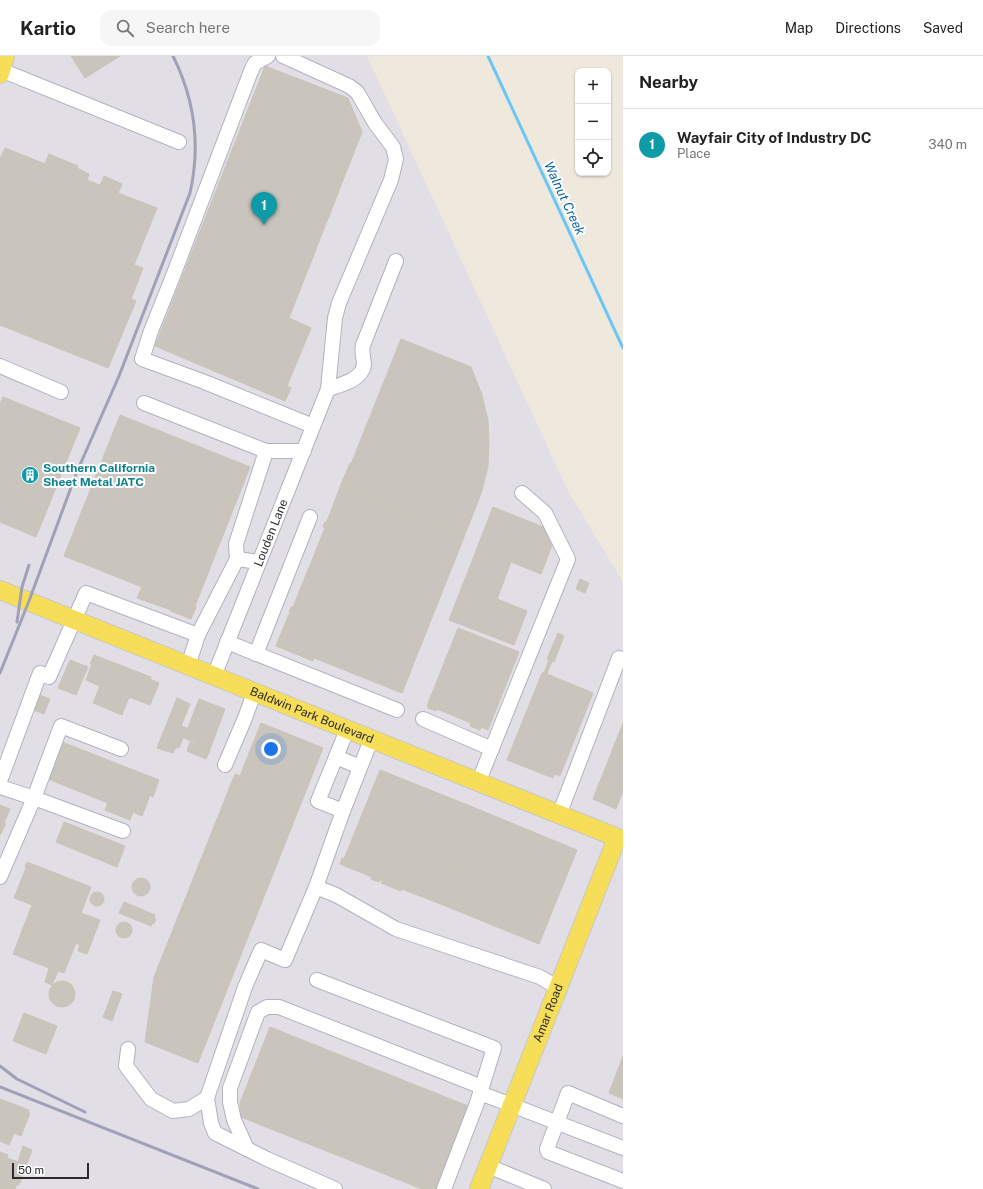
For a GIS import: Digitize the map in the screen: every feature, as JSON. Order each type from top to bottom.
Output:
[{"type":"main road","name":"Baldwin Park Boulevard","points":[[0,590],[620,839]]},
{"type":"main road","name":"Amar Road","points":[[479,1189],[558,988],[620,839]]},
{"type":"street","points":[[268,56],[255,63],[251,71],[151,331],[142,359],[202,381],[313,426]]},
{"type":"street","name":"Louden Lane","points":[[214,676],[328,389],[335,318],[342,296],[391,180],[396,159],[390,143],[375,123],[357,92],[349,86],[284,56]]},
{"type":"street","points":[[2,67],[30,82],[179,142]]},
{"type":"street","points":[[328,389],[354,378],[361,373],[364,364],[362,354],[363,345],[396,261]]},
{"type":"street","points":[[0,366],[61,392]]},
{"type":"street","points":[[144,403],[266,451],[304,451]]},
{"type":"street","points":[[188,666],[198,635],[237,559],[236,544],[266,451]]},
{"type":"street","points":[[478,782],[568,559],[545,513],[522,493]]},
{"type":"street","points":[[256,654],[310,516]]},
{"type":"street","points":[[237,559],[259,562]]},
{"type":"street","points":[[0,781],[40,673],[49,677],[86,593],[198,635]]},
{"type":"street","points":[[227,642],[396,710]]},
{"type":"street","points":[[559,815],[619,658]]},
{"type":"street","points":[[225,765],[254,693]]},
{"type":"street","points":[[423,719],[492,749]]},
{"type":"street","points":[[0,877],[34,798],[62,726],[121,749]]},
{"type":"street","points":[[343,811],[318,801],[347,730]]},
{"type":"street","points":[[334,1189],[215,1133],[211,1123],[207,1098],[245,987],[261,950],[285,960],[316,887],[343,811],[371,740]]},
{"type":"street","points":[[336,757],[360,767]]},
{"type":"street","points":[[0,787],[123,831]]},
{"type":"street","points":[[316,887],[336,895],[396,929],[540,977],[558,988]]},
{"type":"street","points":[[317,980],[494,1048],[481,1090],[444,1189]]},
{"type":"street","points":[[247,1149],[234,1120],[230,1102],[230,1088],[258,1012],[267,1007],[279,1007],[481,1090],[512,1106],[623,1148]]},
{"type":"street","points":[[128,1049],[126,1066],[151,1099],[173,1111],[189,1109],[207,1098]]},
{"type":"street","points":[[623,1116],[569,1093],[567,1094],[547,1148],[548,1152],[623,1181]]},
{"type":"street","points":[[488,1166],[544,1189]]},
{"type":"shaded area","points":[[0,56],[367,56],[568,491],[623,582],[623,1189],[0,1189]]},
{"type":"building","points":[[71,56],[120,56],[85,78]]},
{"type":"building","points":[[265,66],[348,98],[362,132],[289,318],[311,328],[287,386],[291,388],[285,401],[155,346]]},
{"type":"building","points":[[5,148],[45,164],[49,154],[78,166],[77,168],[89,174],[87,180],[100,185],[104,176],[122,184],[118,193],[157,208],[134,265],[143,268],[131,299],[136,301],[108,368],[0,325],[0,159]]},
{"type":"building","points":[[401,339],[471,367],[482,395],[488,421],[488,466],[482,491],[464,537],[340,487],[350,463],[351,464]]},
{"type":"building","name":"Southern California Sheet Metal JATC","points":[[3,397],[80,428],[36,537],[0,522],[0,404]]},
{"type":"building","points":[[120,415],[250,467],[191,619],[137,598],[142,587],[64,556]]},
{"type":"building","points":[[340,487],[464,537],[402,693],[314,658],[313,661],[276,646],[325,528],[323,527],[325,522],[328,522],[327,521]]},
{"type":"building","points":[[493,507],[543,527],[553,543],[541,574],[511,562],[497,599],[527,611],[514,645],[449,620]]},
{"type":"building","points":[[580,579],[589,583],[585,593],[576,589]]},
{"type":"building","points":[[458,628],[519,652],[488,730],[481,727],[480,730],[470,726],[471,723],[437,709],[436,711],[428,708],[427,706]]},
{"type":"building","points":[[558,633],[564,636],[554,662],[552,661],[547,674],[593,693],[560,776],[554,774],[553,778],[507,760],[542,673],[544,673],[549,660],[547,659]]},
{"type":"building","points":[[94,655],[151,677],[150,679],[159,683],[150,705],[129,697],[122,715],[93,703],[100,686],[86,680]]},
{"type":"building","points":[[70,660],[88,667],[76,695],[58,688]]},
{"type":"building","points":[[37,694],[50,699],[44,714],[31,709]]},
{"type":"building","points":[[177,698],[190,704],[181,726],[187,728],[179,748],[176,747],[173,753],[157,748]]},
{"type":"building","points":[[199,699],[225,709],[210,749],[184,738]]},
{"type":"building","points":[[261,723],[323,748],[198,1063],[145,1042],[154,977],[235,774],[240,776]]},
{"type":"building","points":[[623,723],[623,791],[616,809],[593,799]]},
{"type":"building","points":[[62,742],[159,780],[153,797],[150,795],[142,816],[133,812],[130,820],[105,810],[108,803],[48,779]]},
{"type":"building","points":[[190,742],[210,750],[206,759],[187,751]]},
{"type":"building","points":[[380,770],[480,810],[443,905],[402,889],[401,891],[381,883],[383,881],[380,880],[379,882],[371,879],[372,877],[340,864],[342,858],[344,859]]},
{"type":"building","points":[[0,805],[10,809],[4,823],[6,824],[0,835]]},
{"type":"building","points":[[480,810],[577,850],[539,944],[443,905]]},
{"type":"building","points":[[64,822],[125,846],[117,867],[56,842]]},
{"type":"building","points":[[27,862],[91,887],[81,913],[100,920],[87,954],[78,951],[80,945],[76,943],[64,973],[58,971],[52,985],[45,982],[49,968],[13,954],[32,905],[14,898]]},
{"type":"building","points":[[141,878],[147,881],[150,887],[147,893],[141,896],[135,893],[132,887],[135,881]]},
{"type":"building","points":[[94,892],[100,892],[104,896],[104,902],[100,906],[94,906],[90,902],[90,896]]},
{"type":"building","points":[[124,902],[155,915],[154,918],[156,919],[154,924],[152,923],[151,926],[119,913]]},
{"type":"building","points":[[124,922],[131,927],[132,930],[127,937],[124,938],[117,933],[116,930],[121,923]]},
{"type":"building","points":[[62,981],[71,985],[75,994],[71,1003],[62,1007],[53,1003],[49,994],[53,985]]},
{"type":"building","points":[[113,991],[122,994],[112,1021],[103,1017]]},
{"type":"building","points":[[24,1013],[57,1026],[46,1054],[13,1041]]},
{"type":"building","points":[[270,1027],[473,1108],[441,1189],[422,1189],[241,1117],[240,1103]]},
{"type":"building","points":[[623,1056],[623,1099],[609,1093]]},
{"type":"building","points":[[0,1099],[29,1110],[28,1113],[30,1113],[21,1136],[14,1133],[9,1145],[0,1141]]},
{"type":"building","points":[[23,1146],[32,1150],[19,1185],[17,1184],[15,1189],[0,1189],[0,1152],[8,1155],[7,1158],[18,1162]]},
{"type":"waterway","name":"Walnut Creek","points":[[488,56],[623,348]]},
{"type":"railway","points":[[0,673],[29,601],[76,474],[119,376],[190,193],[195,157],[194,123],[186,89],[173,56]]},
{"type":"railway","points":[[17,622],[22,587],[29,565]]},
{"type":"railway","points":[[0,1066],[17,1079],[85,1112]]},
{"type":"railway","points":[[0,1087],[258,1189]]},
{"type":"place","name":"Wayfair City of Industry DC","points":[[264,225]]},
{"type":"place","name":"Southern California Sheet Metal JATC","points":[[30,475]]}]
